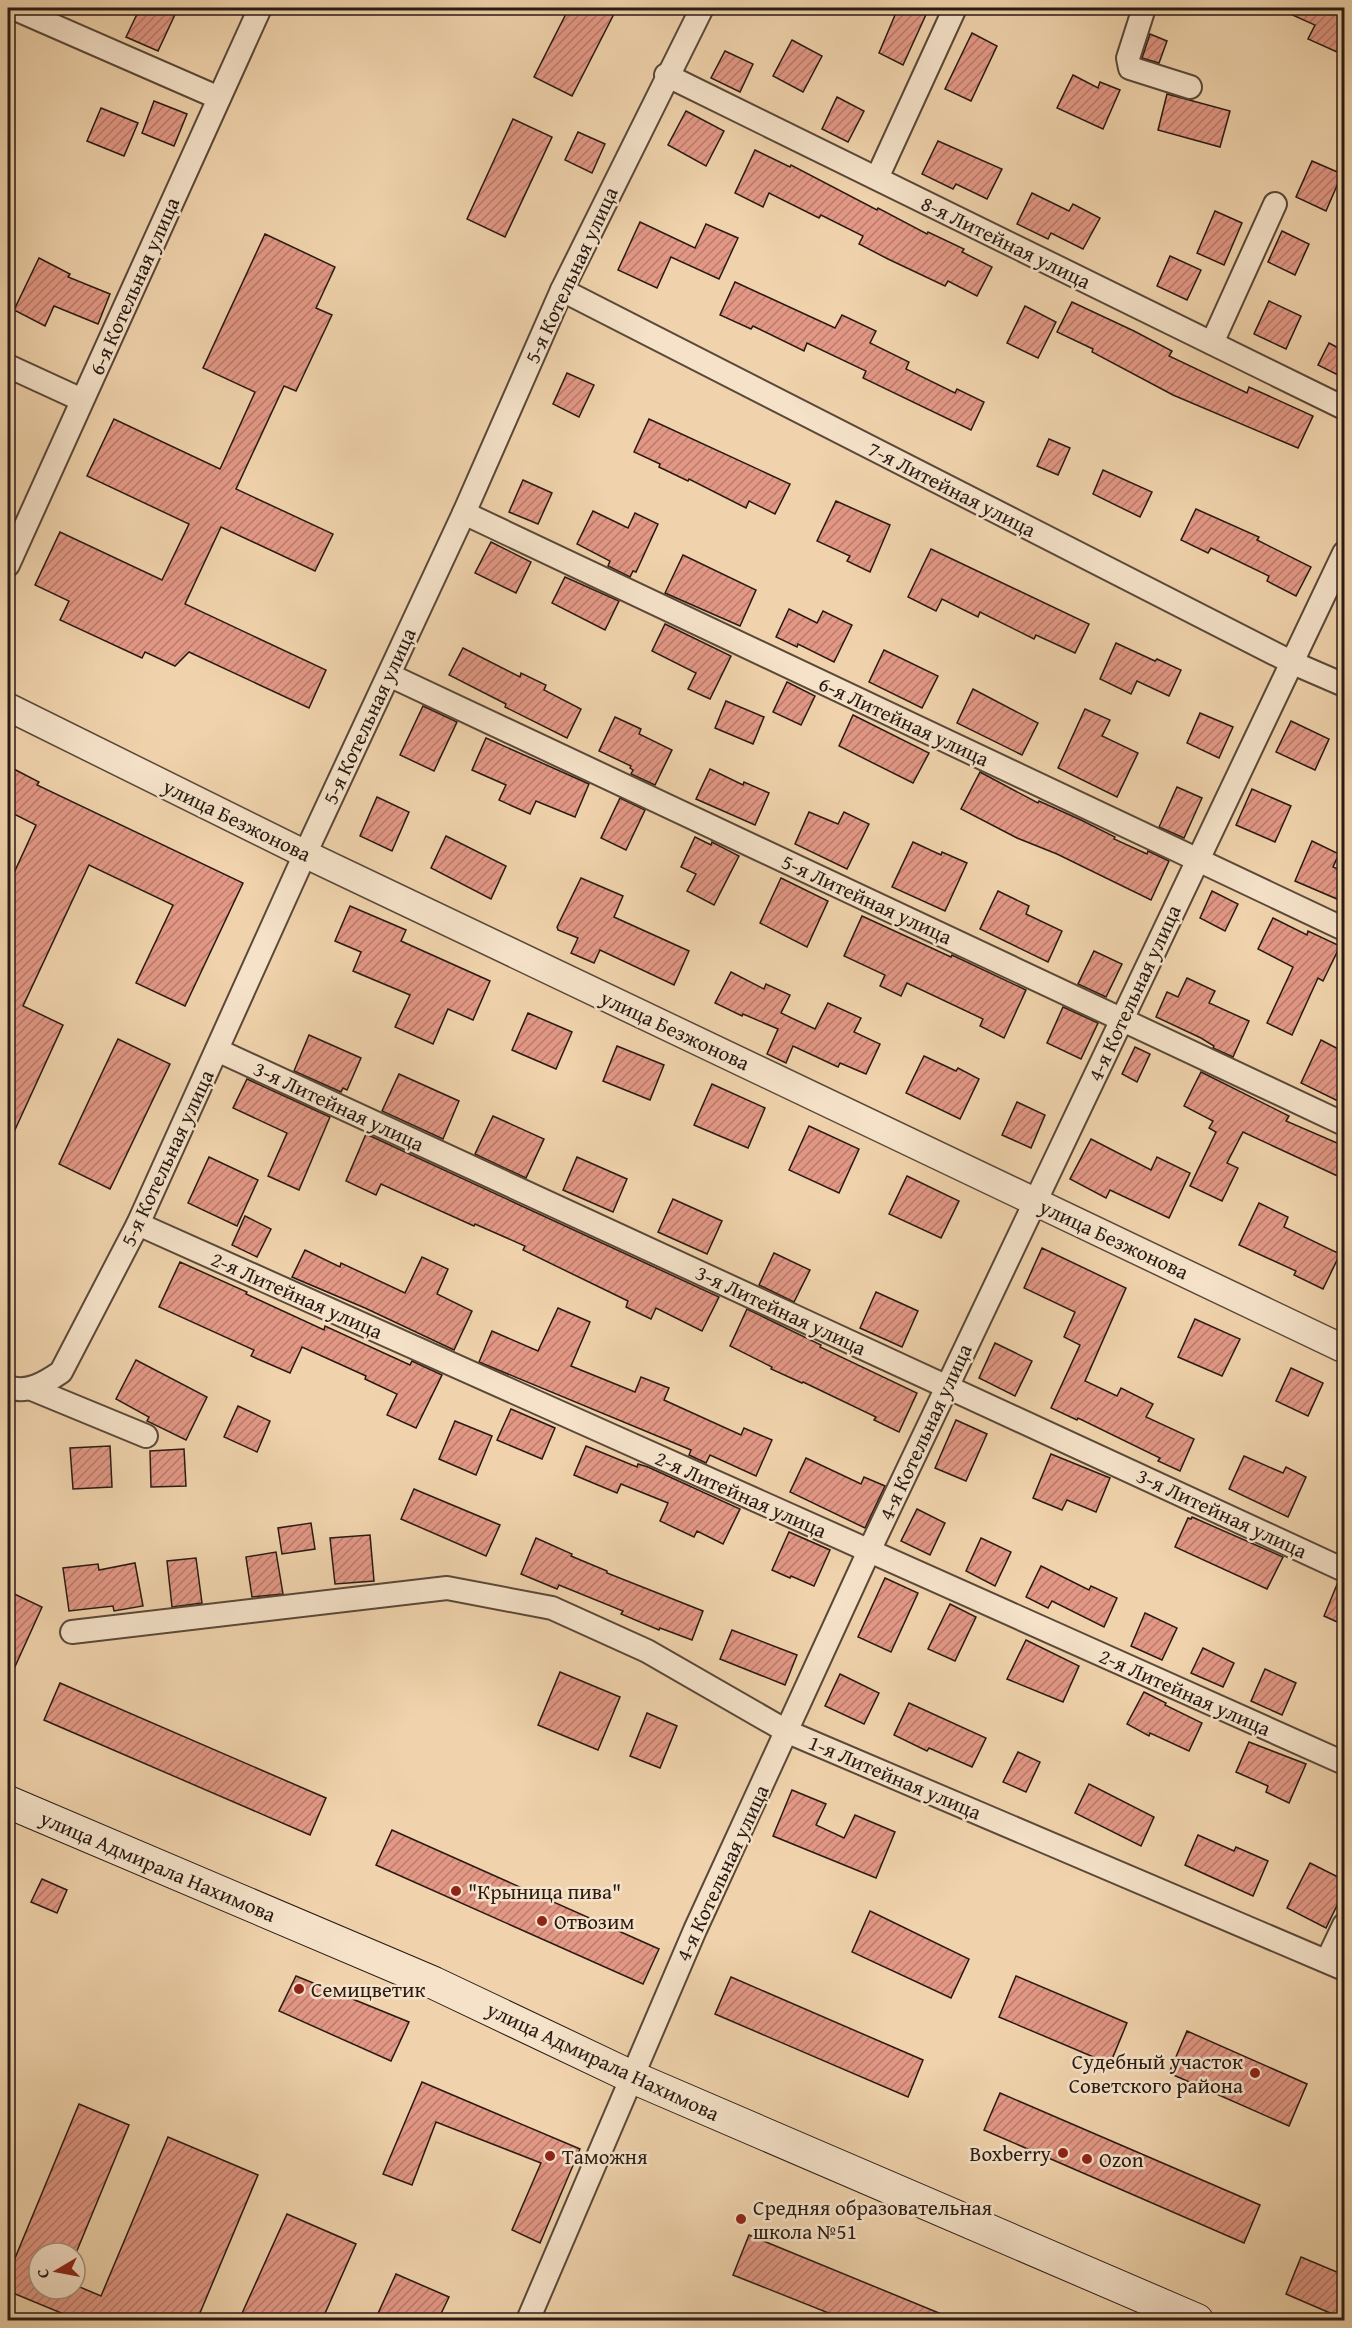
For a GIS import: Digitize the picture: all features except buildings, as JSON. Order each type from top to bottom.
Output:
[{"type":"main road","name":"улица Адмирала Нахимова","points":[[8,1802],[434,1983],[632,2077],[1197,2320]]},
{"type":"street","points":[[13,8],[219,98]]},
{"type":"street","name":"6-я Котельная улица","points":[[8,565],[260,8]]},
{"type":"street","name":"5-я Котельная улица","points":[[32,1389],[48,1382],[61,1372],[138,1224],[305,854],[464,513],[562,290],[666,75],[702,8]]},
{"type":"street","points":[[877,178],[955,8]]},
{"type":"street","points":[[1144,8],[1128,58],[1130,68],[1190,87]]},
{"type":"street","name":"8-я Литейная улица","points":[[666,75],[1344,408]]},
{"type":"street","points":[[1212,343],[1275,204]]},
{"type":"street","name":"7-я Литейная улица","points":[[562,290],[1293,663],[1344,685]]},
{"type":"street","points":[[8,366],[82,400]]},
{"type":"street","name":"6-я Литейная улица","points":[[464,513],[1344,929]]},
{"type":"street","name":"4-я Котельная улица","points":[[528,2320],[695,1930],[788,1732],[868,1551],[1344,553]]},
{"type":"street","name":"5-я Литейная улица","points":[[389,675],[1344,1124]]},
{"type":"street","name":"улица Безжонова","points":[[8,707],[305,854],[1344,1349]]},
{"type":"street","name":"3-я Литейная улица","points":[[217,1050],[1344,1570]]},
{"type":"street","name":"2-я Литейная улица","points":[[138,1224],[1344,1763]]},
{"type":"street","points":[[8,1387],[32,1389],[146,1436]]},
{"type":"street","name":"1-я Литейная улица","points":[[72,1632],[447,1588],[552,1608],[646,1651],[788,1732],[1336,1965]]},
{"type":"street","points":[[1336,1965],[1344,1925]]},
{"type":"place","name":"\"Крыница пива\"","points":[[456,1891]]},
{"type":"place","name":"Отвозим","points":[[542,1921]]},
{"type":"place","name":"Семицветик","points":[[299,1989]]},
{"type":"place","name":"Судебный участок Советского района","points":[[1255,2073]]},
{"type":"place","name":"Boxberry","points":[[1063,2153]]},
{"type":"place","name":"Таможня","points":[[550,2156]]},
{"type":"place","name":"Ozon","points":[[1087,2159]]},
{"type":"place","name":"Средняя образовательная школа №51","points":[[741,2219]]}]
